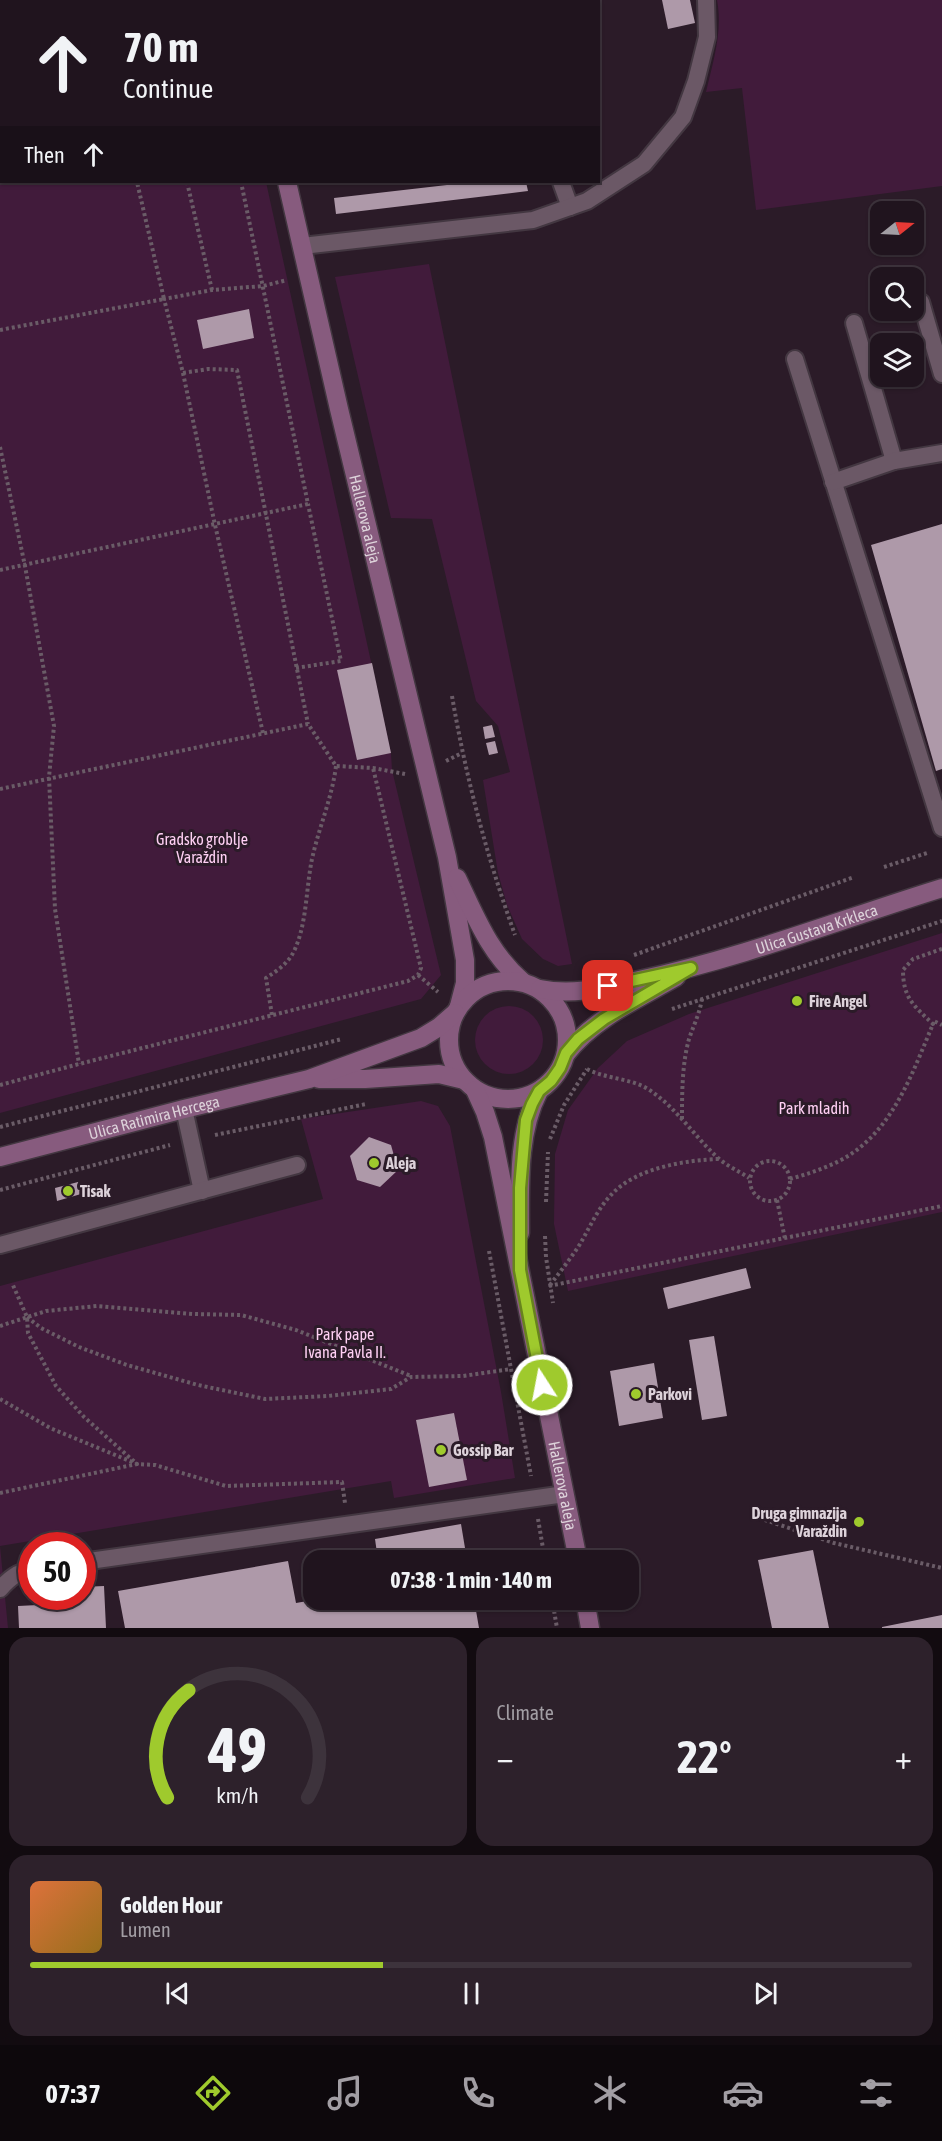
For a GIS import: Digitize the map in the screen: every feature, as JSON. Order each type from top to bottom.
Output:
[{"type":"main road","name":"Hallerova aleja","points":[[287,183],[447,857],[465,960],[465,983],[453,1005]]},
{"type":"main road","name":"Hallerova aleja","points":[[447,857],[489,946],[506,968],[531,986]]},
{"type":"main road","name":"Ulica Gustava Krkleca","points":[[531,986],[558,993],[578,992],[691,968],[942,888]]},
{"type":"main road","name":"Ulica Gustava Krkleca","points":[[566,1053],[591,1027],[691,968]]},
{"type":"main road","points":[[505,980],[531,986],[554,1002],[563,1017],[567,1035],[566,1053],[551,1081],[539,1091],[524,1098],[507,1100],[490,1097],[470,1085],[454,1065],[449,1048],[453,1005],[487,984],[505,980]]},
{"type":"main road","name":"Ulica Ratimira Hercega","points":[[0,1158],[184,1109],[309,1079],[418,1039],[439,1027],[453,1005]]},
{"type":"main road","name":"Ulica Ratimira Hercega","points":[[309,1079],[365,1079],[439,1074],[470,1085]]},
{"type":"main road","name":"Hallerova aleja","points":[[470,1085],[485,1112],[493,1137],[576,1550]]},
{"type":"main road","name":"Hallerova aleja","points":[[520,1270],[520,1188],[526,1120],[539,1091]]},
{"type":"main road","points":[[587,1610],[590,1628]]},
{"type":"lane","points":[[302,246],[532,220],[587,201],[644,164],[683,117],[696,81],[707,37],[706,0]]},
{"type":"lane","points":[[561,183],[570,207]]},
{"type":"lane","points":[[924,312],[942,374]]},
{"type":"lane","points":[[854,323],[894,461]]},
{"type":"lane","points":[[795,359],[942,828]]},
{"type":"lane","points":[[832,482],[894,461],[942,453]]},
{"type":"lane","points":[[184,1109],[202,1191]]},
{"type":"lane","points":[[0,1245],[297,1165]]},
{"type":"lane","points":[[96,1560],[565,1494]]},
{"type":"lane","points":[[0,1589],[18,1573]]},
{"type":"path","points":[[137,183],[183,373],[263,733]]},
{"type":"path","points":[[187,183],[212,290]]},
{"type":"path","points":[[241,183],[341,660],[296,668]]},
{"type":"path","points":[[0,330],[212,290],[263,286],[309,277]]},
{"type":"path","points":[[183,373],[208,369],[237,370],[308,724],[336,766],[333,787],[312,859],[301,928],[295,950],[282,968],[266,978],[272,1015]]},
{"type":"path","points":[[0,447],[25,566],[54,726],[49,777],[55,909],[79,1064]]},
{"type":"path","points":[[0,570],[308,504]]},
{"type":"path","points":[[452,696],[462,753],[484,843],[515,937],[520,944]]},
{"type":"path","points":[[0,789],[308,724]]},
{"type":"path","points":[[440,764],[462,753]]},
{"type":"path","points":[[336,766],[373,768],[406,774]]},
{"type":"path","points":[[0,1085],[408,981],[418,975],[421,968],[373,768]]},
{"type":"path","points":[[884,867],[927,853]]},
{"type":"path","points":[[624,958],[854,877]]},
{"type":"path","points":[[665,1011],[942,921]]},
{"type":"path","points":[[933,1024],[913,1005],[903,988],[903,970],[913,959],[942,950]]},
{"type":"path","points":[[418,975],[453,1005]]},
{"type":"path","points":[[682,1120],[682,1084],[686,1057],[689,1039],[699,1015],[702,998]]},
{"type":"path","points":[[790,1179],[826,1166],[854,1152],[881,1126],[897,1103],[915,1068],[934,1021],[942,1025]]},
{"type":"path","points":[[0,1127],[345,1039]]},
{"type":"path","points":[[546,1204],[549,1146],[552,1132],[564,1105],[592,1060]]},
{"type":"path","points":[[586,1069],[599,1076],[624,1080],[646,1088],[669,1104],[719,1159],[749,1178]]},
{"type":"path","points":[[215,1135],[373,1103]]},
{"type":"path","points":[[0,1190],[176,1144]]},
{"type":"path","points":[[550,1286],[579,1246],[598,1211],[613,1192],[630,1179],[664,1167],[719,1159]]},
{"type":"path","points":[[767,1160],[785,1167],[790,1179],[787,1192],[777,1200],[763,1200],[752,1192],[749,1178],[755,1166],[767,1160]]},
{"type":"path","points":[[777,1200],[785,1239]]},
{"type":"path","points":[[550,1286],[942,1206]]},
{"type":"path","points":[[544,1227],[550,1286]]},
{"type":"path","points":[[487,1240],[516,1390]]},
{"type":"path","points":[[12,1283],[27,1317],[28,1333],[56,1386],[84,1418],[137,1464]]},
{"type":"path","points":[[0,1326],[46,1311],[97,1306],[194,1314],[241,1315],[296,1330],[411,1377],[463,1376],[511,1369]]},
{"type":"path","points":[[27,1317],[41,1328],[79,1347],[127,1365],[198,1385],[265,1399],[328,1396],[391,1389],[411,1377]]},
{"type":"path","points":[[0,1400],[50,1428],[137,1464]]},
{"type":"path","points":[[0,1493],[137,1464],[155,1465],[226,1486],[342,1482],[348,1524]]},
{"type":"path","points":[[753,1516],[834,1543],[942,1568]]},
{"type":"path","points":[[554,1610],[557,1628]]},
{"type":"green space","points":[[717,0],[942,0],[942,186],[756,210],[742,88],[706,92],[718,35]]},
{"type":"green space","name":"Gradsko groblje Varaždin","points":[[0,183],[266,183],[391,753],[392,770],[441,975],[421,999],[0,1113]]},
{"type":"green space","points":[[429,264],[572,964],[558,966],[543,959],[522,939],[507,905],[498,873],[483,780],[510,772],[498,726],[476,701],[432,519],[391,518],[335,277]]},
{"type":"green space","name":"Park mladih","points":[[942,933],[942,1212],[568,1291],[554,1224],[555,1154],[568,1110],[598,1068],[627,1041],[689,1014]]},
{"type":"green space","points":[[509,1006],[522,1008],[533,1016],[541,1027],[543,1040],[541,1053],[533,1064],[522,1072],[509,1074],[496,1072],[485,1064],[477,1053],[475,1040],[477,1027],[485,1016],[496,1008]]},
{"type":"green space","name":"Park pape Ivana Pavla II.","points":[[421,1101],[438,1106],[450,1126],[501,1392],[515,1478],[394,1498],[391,1481],[84,1532],[18,1532],[18,1543],[0,1546],[0,1286],[323,1199],[301,1119]]},
{"type":"green space","points":[[0,1546],[8,1628],[0,1628]]},
{"type":"building","points":[[662,0],[690,0],[695,23],[668,29]]},
{"type":"building","points":[[464,183],[526,183],[528,191],[336,214],[334,198]]},
{"type":"building","points":[[249,309],[254,338],[203,349],[197,320]]},
{"type":"building","points":[[942,524],[942,769],[936,771],[871,545]]},
{"type":"building","points":[[372,663],[391,753],[357,760],[337,670]]},
{"type":"building","points":[[492,725],[495,737],[485,739],[483,727]]},
{"type":"building","points":[[495,741],[498,753],[489,755],[486,743]]},
{"type":"building","name":"Aleja","points":[[369,1137],[391,1145],[398,1170],[380,1187],[357,1180],[350,1156]]},
{"type":"building","name":"Tisak","points":[[78,1182],[81,1194],[57,1201],[55,1188]]},
{"type":"building","points":[[746,1268],[751,1288],[668,1309],[663,1288]]},
{"type":"building","points":[[714,1336],[727,1416],[702,1420],[689,1340]]},
{"type":"building","name":"Parkovi","points":[[654,1363],[663,1418],[619,1426],[610,1371]]},
{"type":"building","name":"Gossip Bar","points":[[454,1413],[467,1480],[429,1487],[416,1420]]},
{"type":"building","points":[[461,1524],[465,1550],[377,1550],[375,1539]]},
{"type":"building","points":[[813,1550],[829,1628],[772,1628],[758,1560]]},
{"type":"building","points":[[288,1561],[296,1603],[303,1602],[303,1610],[476,1610],[479,1628],[125,1628],[118,1591]]},
{"type":"building","points":[[96,1586],[104,1586],[106,1628],[19,1628],[18,1610],[96,1610]]},
{"type":"building","points":[[942,1615],[942,1628],[882,1628],[882,1627]]},
{"type":"place","name":"Fire Angel","points":[[797,1001]]},
{"type":"place","name":"Aleja","points":[[374,1163]]},
{"type":"place","name":"Tisak","points":[[68,1191]]},
{"type":"place","name":"Parkovi","points":[[636,1394]]},
{"type":"place","name":"Gossip Bar","points":[[441,1450]]},
{"type":"place","name":"Druga gimnazija Varaždin","points":[[859,1522]]},
{"type":"route","points":[[542,1385],[520,1270],[520,1188],[526,1120],[539,1091],[551,1081],[566,1053],[591,1027],[691,968],[608,986]]}]
